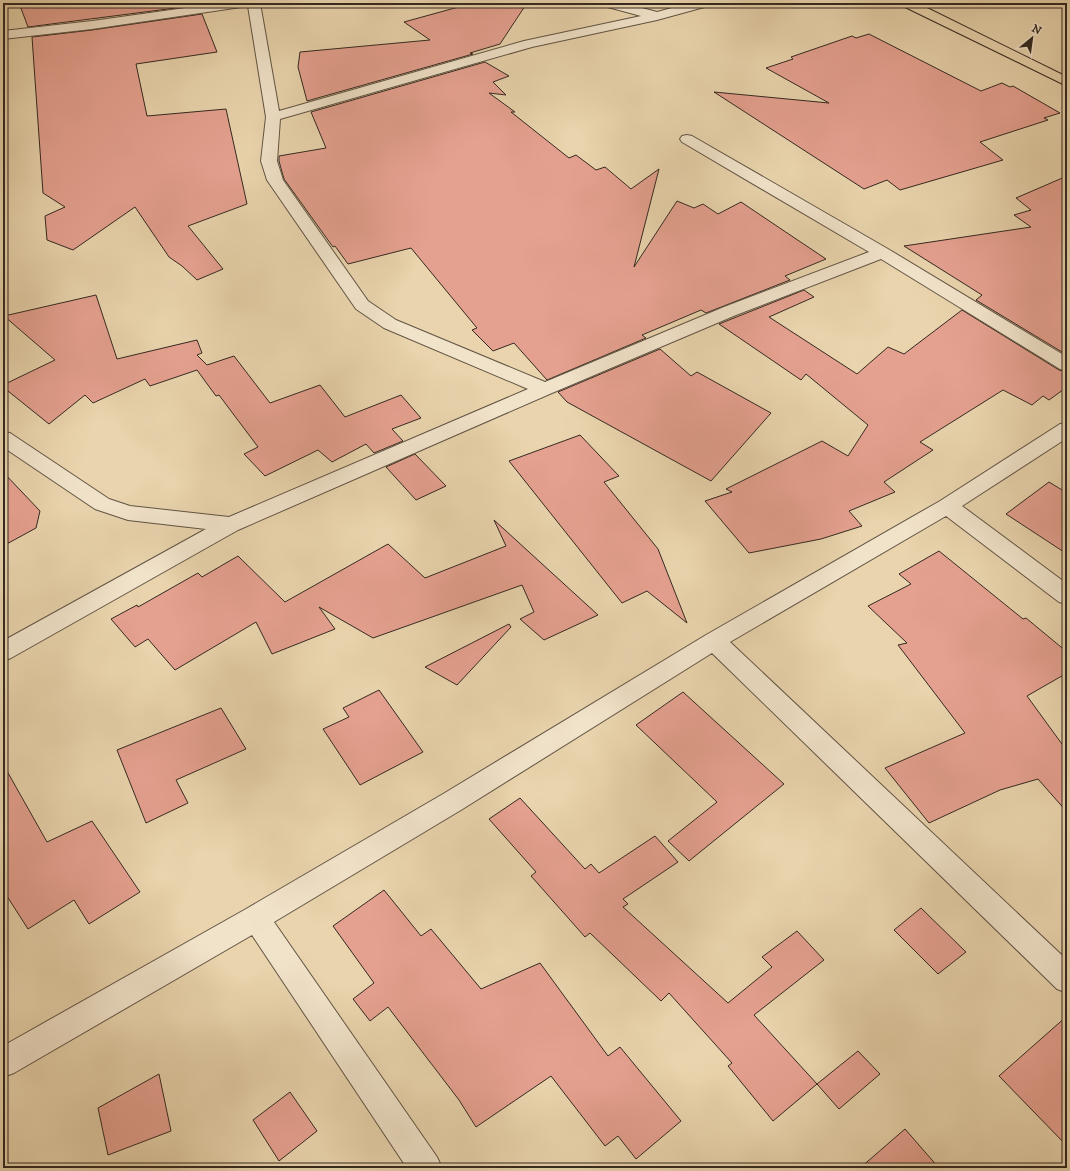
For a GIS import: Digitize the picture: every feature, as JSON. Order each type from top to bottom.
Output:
[{"type":"main road","points":[[907,3],[1067,82]]},
{"type":"street","points":[[3,35],[92,25],[247,3]]},
{"type":"street","points":[[254,3],[273,117],[269,161],[275,180],[362,305],[390,324],[545,389]]},
{"type":"street","points":[[608,3],[657,16]]},
{"type":"street","points":[[273,117],[529,44],[657,16],[704,3]]},
{"type":"street","points":[[687,139],[882,253],[1067,365]]},
{"type":"street","points":[[3,652],[231,525],[545,389],[730,311],[882,253]]},
{"type":"street","points":[[3,1062],[256,918],[514,765],[714,642],[947,506],[1067,429]]},
{"type":"street","points":[[3,438],[102,504],[128,513],[231,525]]},
{"type":"street","points":[[947,506],[1067,596]]},
{"type":"street","points":[[714,642],[1067,979]]},
{"type":"street","points":[[256,918],[426,1168]]},
{"type":"building","points":[[19,3],[198,3],[199,5],[28,27]]},
{"type":"building","points":[[473,3],[527,3],[500,44],[470,53],[473,54],[307,101],[298,67],[300,52],[430,40],[404,22]]},
{"type":"building","points":[[202,14],[217,52],[136,64],[147,116],[226,109],[247,204],[188,226],[223,269],[197,280],[182,266],[169,257],[135,207],[73,250],[47,240],[45,216],[65,207],[43,193],[32,37]]},
{"type":"building","points":[[869,34],[981,91],[1002,83],[1010,87],[1013,86],[1060,113],[1044,118],[1048,120],[980,142],[1003,160],[900,190],[887,180],[864,189],[714,92],[829,103],[766,68],[793,59],[791,57],[852,36],[856,38]]},
{"type":"building","points":[[485,62],[509,76],[493,82],[506,95],[489,93],[515,112],[511,112],[569,158],[576,155],[596,170],[605,167],[631,189],[659,169],[634,267],[677,201],[694,208],[703,204],[718,214],[741,202],[826,259],[785,276],[790,280],[706,313],[701,310],[642,335],[646,338],[547,380],[514,343],[493,351],[472,330],[477,328],[411,248],[348,264],[335,246],[333,247],[284,179],[279,161],[279,156],[326,148],[311,112]]},
{"type":"building","points":[[1067,176],[1067,355],[976,300],[982,295],[904,246],[1031,227],[1014,215],[1031,210],[1016,198]]},
{"type":"building","points":[[804,290],[814,297],[769,317],[857,374],[888,347],[904,354],[962,310],[1059,370],[1067,372],[1067,387],[1049,400],[1043,396],[1032,405],[1003,390],[920,442],[933,450],[884,482],[895,492],[849,511],[862,526],[821,539],[749,553],[705,501],[732,492],[726,489],[822,441],[848,456],[868,425],[806,374],[801,380],[719,324]]},
{"type":"building","points":[[96,295],[117,359],[197,340],[202,353],[197,355],[207,365],[234,356],[270,403],[320,385],[345,417],[401,395],[421,418],[392,429],[403,441],[374,453],[366,444],[332,462],[318,450],[265,476],[244,454],[258,447],[219,395],[216,396],[197,370],[150,386],[145,379],[93,403],[85,395],[49,424],[3,387],[3,385],[55,360],[4,316]]},
{"type":"building","points":[[660,349],[691,376],[697,372],[771,413],[711,481],[567,402],[558,392]]},
{"type":"building","points":[[580,435],[619,476],[604,482],[658,549],[687,623],[647,591],[622,603],[509,461]]},
{"type":"building","points":[[415,454],[446,486],[416,500],[386,467]]},
{"type":"building","points":[[3,472],[40,511],[36,528],[3,546]]},
{"type":"building","points":[[1049,482],[1067,493],[1067,554],[1006,514]]},
{"type":"building","points":[[494,520],[598,615],[544,640],[520,619],[534,612],[522,585],[373,638],[319,607],[335,629],[272,654],[256,622],[175,670],[148,639],[135,647],[111,619],[137,605],[138,607],[198,573],[202,577],[238,556],[285,602],[388,544],[425,578],[506,546]]},
{"type":"building","points":[[939,551],[1023,619],[1026,618],[1067,652],[1067,673],[1027,696],[1067,751],[1067,812],[1038,779],[1000,790],[929,823],[885,768],[965,733],[898,645],[907,643],[868,606],[911,584],[899,574]]},
{"type":"building","points":[[509,624],[511,627],[457,685],[425,667]]},
{"type":"building","points":[[379,690],[423,752],[360,785],[323,729],[349,717],[343,708]]},
{"type":"building","points":[[683,692],[784,784],[689,861],[668,841],[717,802],[636,725]]},
{"type":"building","points":[[221,708],[246,749],[176,780],[188,803],[146,823],[117,750]]},
{"type":"building","points":[[3,764],[47,842],[92,821],[140,892],[89,924],[74,900],[28,929],[3,890]]},
{"type":"building","points":[[520,798],[585,869],[591,864],[599,873],[655,836],[678,862],[623,899],[628,904],[623,907],[728,1003],[772,967],[762,957],[797,931],[824,960],[754,1015],[817,1084],[773,1121],[728,1066],[732,1063],[669,993],[661,1001],[590,933],[585,937],[531,876],[536,872],[489,819]]},
{"type":"building","points":[[384,890],[421,936],[431,929],[481,989],[540,963],[608,1056],[620,1047],[681,1121],[636,1159],[618,1136],[605,1146],[551,1076],[476,1127],[459,1100],[388,1007],[370,1021],[353,999],[374,983],[333,926]]},
{"type":"building","points":[[921,908],[966,952],[938,974],[894,930]]},
{"type":"building","points":[[1067,1016],[1067,1146],[999,1076]]},
{"type":"building","points":[[858,1051],[880,1074],[839,1109],[817,1084]]},
{"type":"building","points":[[159,1074],[171,1131],[108,1155],[98,1108]]},
{"type":"building","points":[[290,1092],[317,1131],[279,1161],[253,1120]]},
{"type":"building","points":[[905,1129],[939,1168],[860,1168]]}]
